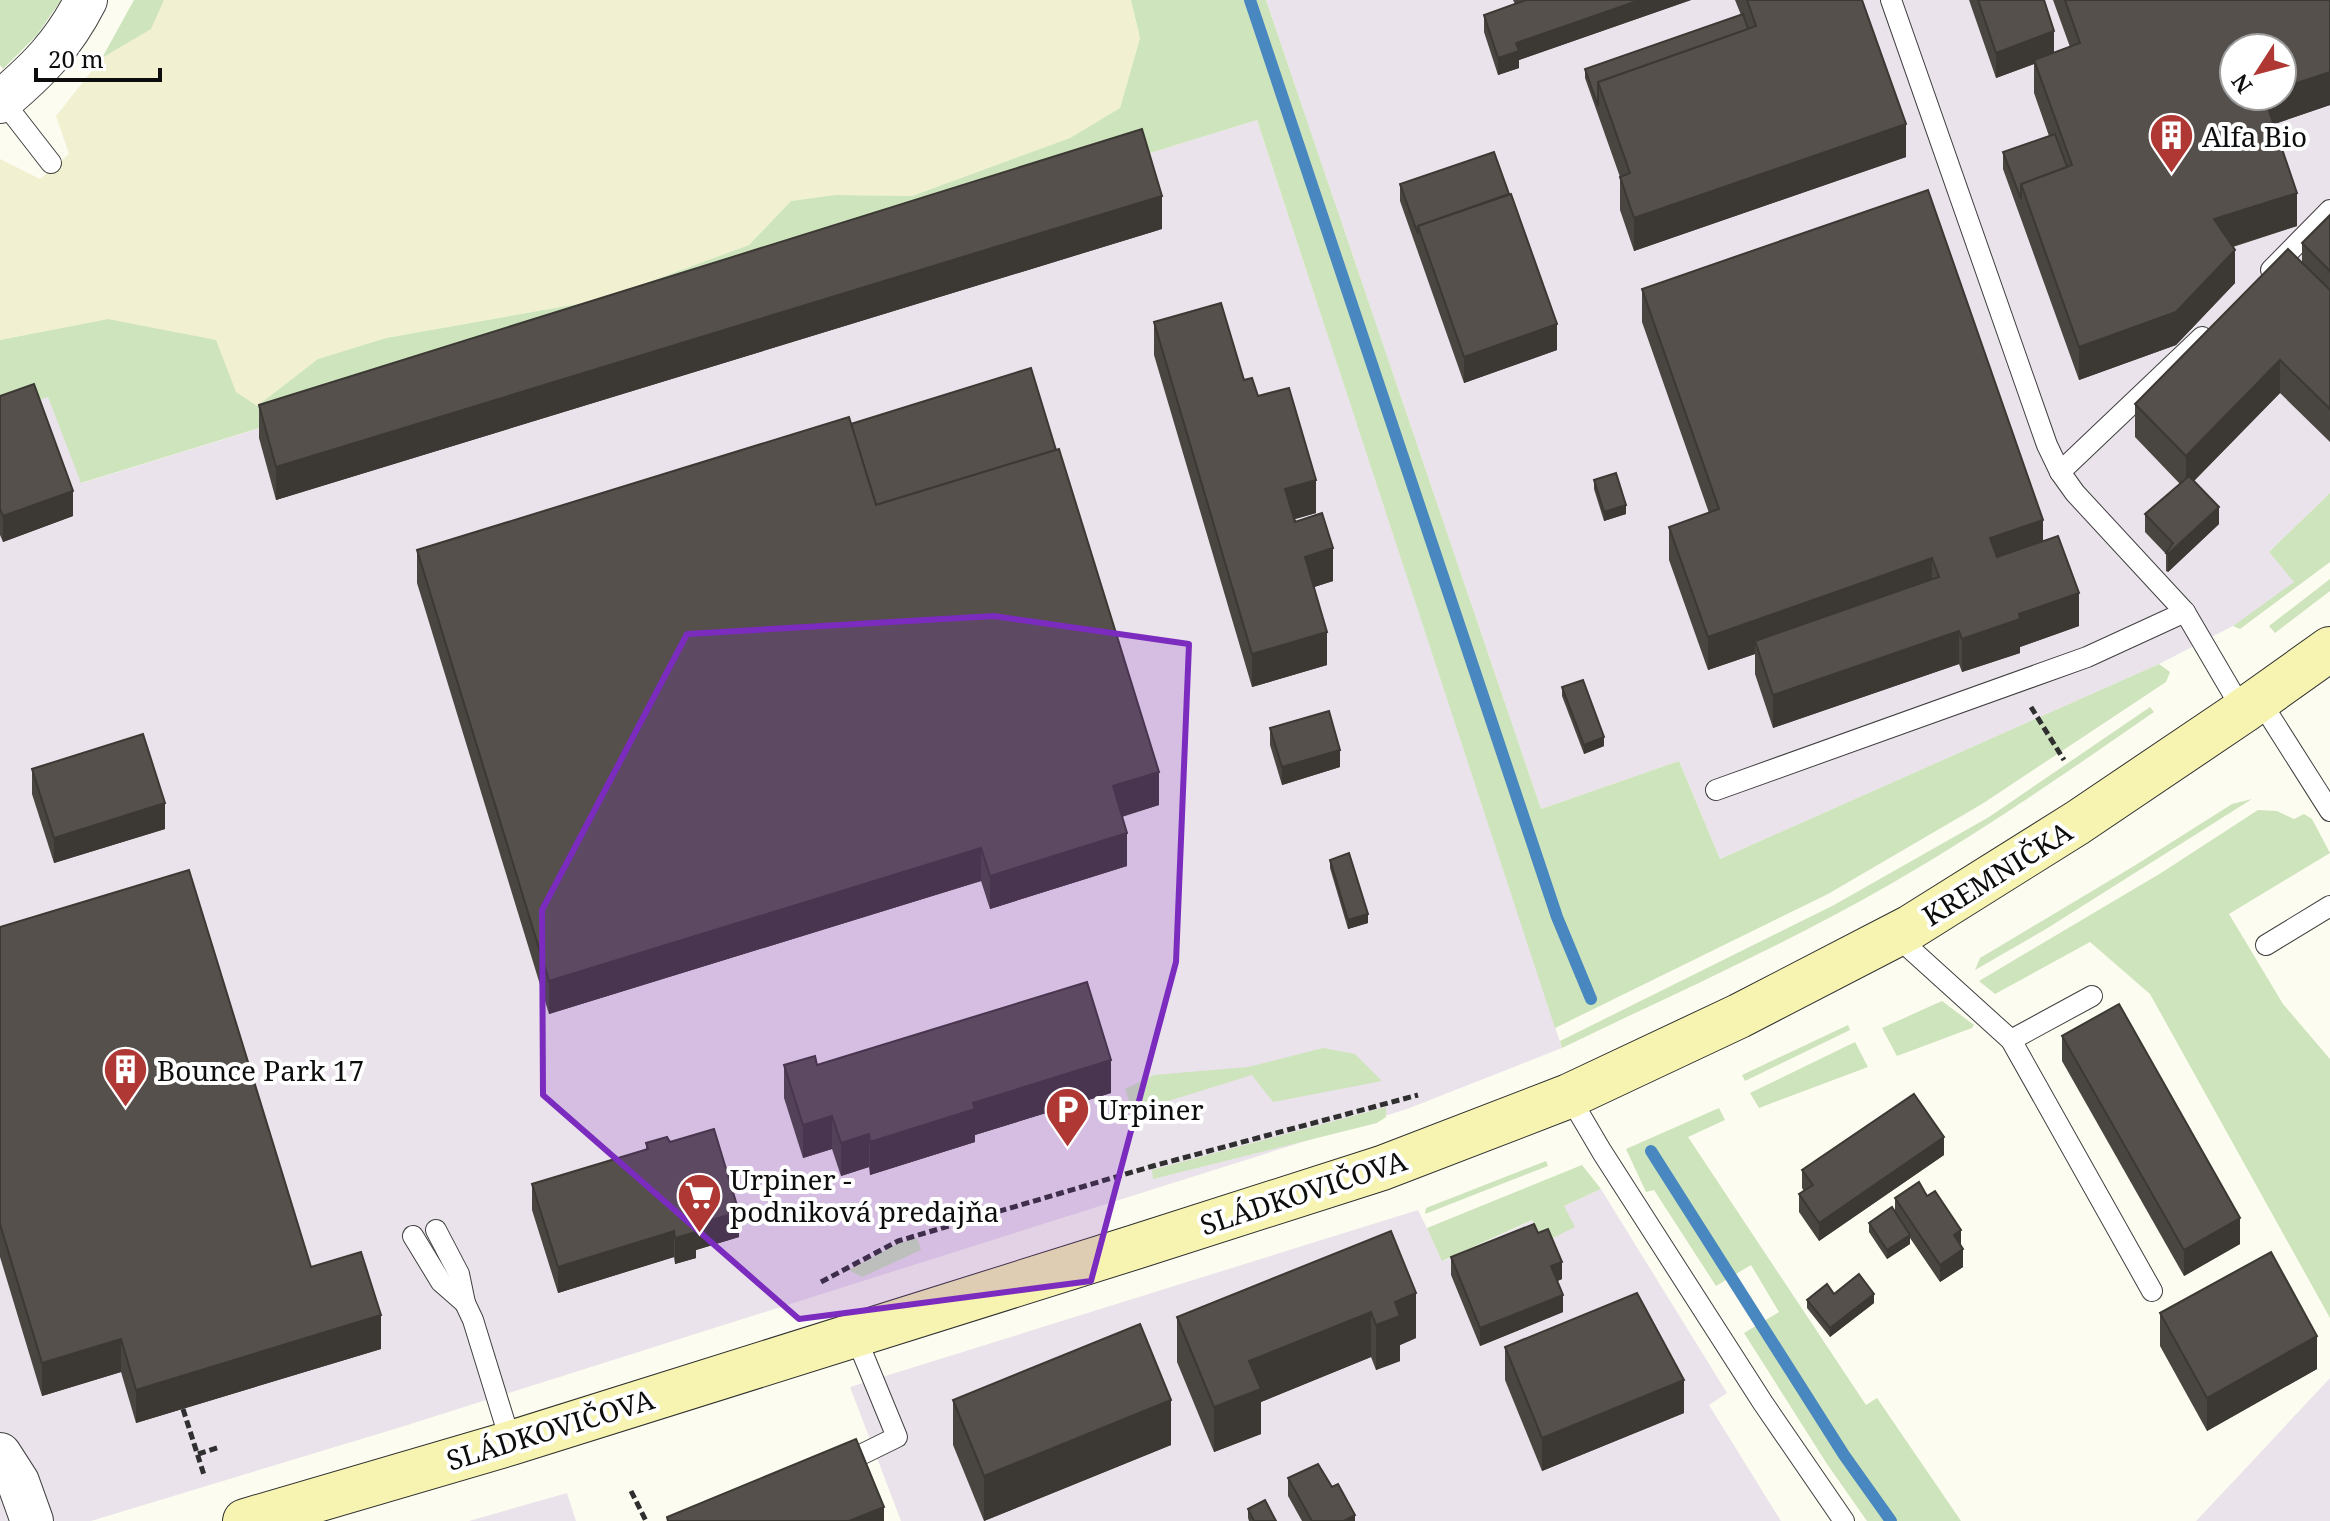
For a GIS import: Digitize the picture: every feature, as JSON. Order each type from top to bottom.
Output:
[{"type":"main road","name":"KREMNIČKA","points":[[1739,1016],[1895,935],[1978,887],[2330,649]]},
{"type":"main road","name":"SLÁDKOVIČOVA","points":[[245,1521],[511,1443],[1382,1168],[1569,1096],[1739,1016]]},
{"type":"street","points":[[1,101],[38,69],[59,45],[86,0]]},
{"type":"street","points":[[0,1454],[18,1482],[32,1521]]},
{"type":"lane","points":[[1891,0],[2042,430],[2060,472],[2075,493],[2180,607],[2330,811]]},
{"type":"lane","points":[[1,101],[51,163]]},
{"type":"lane","points":[[2253,288],[2330,210]]},
{"type":"lane","points":[[2060,472],[2219,321]]},
{"type":"lane","points":[[1716,790],[2087,657],[2180,607]]},
{"type":"lane","points":[[2266,945],[2330,906]]},
{"type":"lane","points":[[1895,935],[2011,1040],[2152,1291]]},
{"type":"lane","points":[[2011,1040],[2092,996]]},
{"type":"lane","points":[[1569,1096],[1763,1403],[1844,1521]]},
{"type":"lane","points":[[436,1230],[459,1274],[465,1303],[511,1443]]},
{"type":"lane","points":[[413,1236],[441,1282],[465,1303]]},
{"type":"lane","points":[[814,1476],[897,1437],[855,1335]]},
{"type":"path","points":[[2016,683],[2064,760]]},
{"type":"path","points":[[821,1282],[898,1241],[1153,1166],[1418,1095]]},
{"type":"path","points":[[183,1409],[204,1475]]},
{"type":"path","points":[[198,1454],[220,1447]]},
{"type":"path","points":[[631,1491],[646,1521]]},
{"type":"highlighted area","points":[[994,616],[1189,644],[1176,962],[1091,1281],[799,1319],[543,1095],[542,910],[687,634]]},
{"type":"shaded area","points":[[1266,0],[2330,0],[2330,493],[2269,552],[2295,582],[2233,626],[2159,664],[1720,859],[1679,761],[1541,809]]},
{"type":"shaded area","points":[[1257,120],[1562,1048],[1407,1109],[401,1427],[91,1521],[0,1521],[0,414],[48,396],[82,483]]},
{"type":"shaded area","points":[[1601,1189],[1727,1393],[1709,1405],[1781,1521],[901,1521],[850,1387],[1418,1210],[1443,1261]]},
{"type":"shaded area","points":[[2330,1378],[2330,1521],[2196,1521],[2230,1485]]},
{"type":"shaded area","points":[[567,1493],[576,1521],[469,1521]]},
{"type":"green space","points":[[0,0],[61,0],[37,35],[3,69],[0,65]]},
{"type":"green space","points":[[134,0],[164,0],[151,29],[102,58]]},
{"type":"green space","points":[[164,0],[1131,0],[1140,38],[1120,108],[1070,138],[912,196],[835,195],[791,201],[749,245],[600,300],[386,338],[318,359],[257,406],[108,319],[0,340],[0,159],[40,179],[69,154],[56,116],[102,58],[150,29]]},
{"type":"green space","points":[[1131,0],[1266,0],[1541,809],[1679,761],[1720,859],[2159,664],[2170,672],[2166,682],[1982,804],[1828,894],[1555,1028],[1257,120],[81,483],[48,397],[0,414],[0,340],[108,319],[216,340],[236,392],[257,406],[318,359],[386,338],[600,300],[749,245],[791,201],[835,195],[912,196],[1070,138],[1120,108],[1140,38]]},
{"type":"green space","points":[[2330,493],[2330,562],[2240,629],[2233,626],[2294,582],[2269,552]]},
{"type":"green space","points":[[2330,579],[2330,591],[2275,633],[2269,626]]},
{"type":"green space","points":[[2150,707],[2154,712],[2090,756],[1894,882],[1771,948],[1562,1048],[1560,1041],[1834,905],[1989,817]]},
{"type":"green space","points":[[2252,799],[2046,929],[1975,970],[1980,958],[2232,804]]},
{"type":"green space","points":[[2258,810],[2277,811],[2294,819],[2304,814],[2312,819],[2330,853],[2229,914],[2283,1004],[2330,1059],[2330,1318],[2150,994],[2090,942],[1995,994],[1979,981],[2161,873]]},
{"type":"green space","points":[[1942,1001],[1974,1025],[1972,1028],[1897,1056],[1882,1028]]},
{"type":"green space","points":[[1848,1025],[1850,1030],[1745,1081],[1742,1075]]},
{"type":"green space","points":[[1855,1042],[1868,1067],[1759,1108],[1750,1093]]},
{"type":"green space","points":[[1323,1048],[1355,1054],[1382,1081],[1273,1102],[1252,1075],[1133,1112],[1125,1089],[1154,1075],[1248,1067]]},
{"type":"green space","points":[[1386,1107],[1386,1117],[1377,1123],[1153,1179],[1152,1170]]},
{"type":"green space","points":[[1719,1108],[1725,1120],[1688,1137],[1866,1405],[1877,1398],[1961,1521],[1867,1521],[1744,1333],[1779,1312],[1751,1265],[1716,1286],[1654,1190],[1646,1192],[1626,1149]]},
{"type":"green space","points":[[1546,1161],[1548,1166],[1425,1214],[1426,1208]]},
{"type":"green space","points":[[1582,1165],[1601,1189],[1564,1206],[1575,1227],[1545,1242],[1532,1220],[1442,1261],[1427,1228]]},
{"type":"green space","points":[[917,1238],[921,1250],[862,1277],[849,1270],[899,1243]]},
{"type":"building","points":[[1526,0],[1640,0],[1516,43],[1519,51],[1498,58],[1484,15]]},
{"type":"building","points":[[1747,0],[1862,0],[1906,124],[1634,218],[1620,177],[1630,173],[1598,82],[1756,26]]},
{"type":"building","points":[[1978,0],[2044,0],[2054,31],[1996,53]]},
{"type":"building","name":"Alfa Bio","points":[[2065,0],[2330,0],[2330,72],[2298,83],[2298,32],[2218,32],[2218,112],[2269,112],[2297,193],[2214,219],[2235,250],[2176,312],[2079,347],[2021,184],[2072,165],[2034,60],[2080,43]]},
{"type":"building","points":[[1743,14],[1748,29],[1598,82],[1598,106],[1585,69]]},
{"type":"building","points":[[1142,129],[1162,196],[276,467],[259,405]]},
{"type":"building","points":[[2055,134],[2067,167],[2021,184],[2021,199],[2003,152]]},
{"type":"building","points":[[1494,152],[1509,194],[1418,226],[1418,234],[1400,184]]},
{"type":"building","points":[[1928,190],[2043,520],[1990,538],[1997,557],[2058,536],[2079,593],[2019,614],[2020,619],[1962,639],[1959,631],[1773,695],[1755,641],[1939,577],[1932,558],[1708,637],[1669,527],[1719,509],[1642,289]]},
{"type":"building","points":[[1511,194],[1557,324],[1464,357],[1418,226]]},
{"type":"building","points":[[2330,215],[2330,271],[2302,243]]},
{"type":"building","points":[[2288,249],[2330,290],[2330,409],[2280,360],[2186,456],[2135,404]]},
{"type":"building","points":[[1221,303],[1244,380],[1252,378],[1258,396],[1289,388],[1316,480],[1285,489],[1295,522],[1322,513],[1333,548],[1305,557],[1327,632],[1252,654],[1154,322]]},
{"type":"building","points":[[1031,368],[1056,450],[876,505],[851,424]]},
{"type":"building","points":[[34,384],[73,491],[3,516],[0,509],[0,396]]},
{"type":"building","points":[[849,417],[876,505],[1059,449],[1159,772],[1113,786],[1127,833],[990,876],[981,848],[549,981],[417,550]]},
{"type":"building","points":[[1616,473],[1626,505],[1604,512],[1594,480]]},
{"type":"building","points":[[2189,476],[2219,507],[2168,554],[2173,543],[2145,514]]},
{"type":"building","points":[[1583,680],[1604,737],[1584,745],[1562,687]]},
{"type":"building","points":[[1329,711],[1340,750],[1282,767],[1270,728]]},
{"type":"building","points":[[143,734],[165,803],[54,838],[32,769]]},
{"type":"building","points":[[1349,853],[1368,914],[1348,920],[1330,860]]},
{"type":"building","name":"Bounce Park 17","points":[[189,870],[311,1267],[361,1252],[381,1315],[136,1390],[121,1339],[42,1363],[0,1224],[0,927]]},
{"type":"building","points":[[1087,982],[1111,1060],[973,1103],[975,1109],[870,1142],[869,1134],[841,1143],[832,1116],[803,1125],[784,1065],[815,1056],[817,1065]]},
{"type":"building","points":[[2119,1004],[2240,1218],[2184,1250],[2062,1036]]},
{"type":"building","points":[[1914,1094],[1944,1137],[1819,1223],[1799,1194],[1813,1185],[1802,1170]]},
{"type":"building","points":[[714,1129],[739,1212],[694,1225],[696,1232],[675,1238],[674,1231],[558,1267],[532,1184],[648,1149],[646,1143],[667,1137],[670,1142]]},
{"type":"building","points":[[1919,1182],[1927,1196],[1935,1191],[1961,1230],[1954,1235],[1963,1249],[1940,1265],[1895,1198]]},
{"type":"building","points":[[1892,1207],[1910,1235],[1887,1250],[1869,1223]]},
{"type":"building","points":[[1534,1224],[1538,1233],[1548,1229],[1562,1262],[1551,1266],[1563,1295],[1480,1328],[1451,1257]]},
{"type":"building","points":[[1391,1231],[1416,1293],[1395,1302],[1400,1316],[1376,1325],[1371,1312],[1249,1361],[1261,1389],[1214,1407],[1177,1317]]},
{"type":"building","points":[[2271,1252],[2317,1336],[2207,1398],[2160,1313]]},
{"type":"building","points":[[1859,1274],[1874,1294],[1830,1328],[1807,1300],[1827,1284],[1834,1294]]},
{"type":"building","points":[[1637,1293],[1684,1380],[1542,1438],[1505,1347]]},
{"type":"building","points":[[1140,1324],[1171,1400],[984,1476],[953,1400]]},
{"type":"building","points":[[856,1439],[884,1507],[849,1521],[668,1521],[667,1517]]},
{"type":"building","points":[[1318,1464],[1332,1487],[1338,1484],[1355,1515],[1344,1521],[1312,1521],[1288,1478]]},
{"type":"building","points":[[1265,1500],[1276,1521],[1254,1521],[1248,1509]]},
{"type":"waterway","points":[[1250,0],[1557,917],[1591,999]]},
{"type":"waterway","points":[[1651,1151],[1844,1455],[1891,1521]]},
{"type":"place","name":"Alfa Bio","points":[[2171,175]]},
{"type":"place","name":"Bounce Park 17","points":[[126,1109]]},
{"type":"place","name":"Urpiner","points":[[1067,1148]]},
{"type":"place","name":"Urpiner - podniková predajňa","points":[[699,1234]]}]
